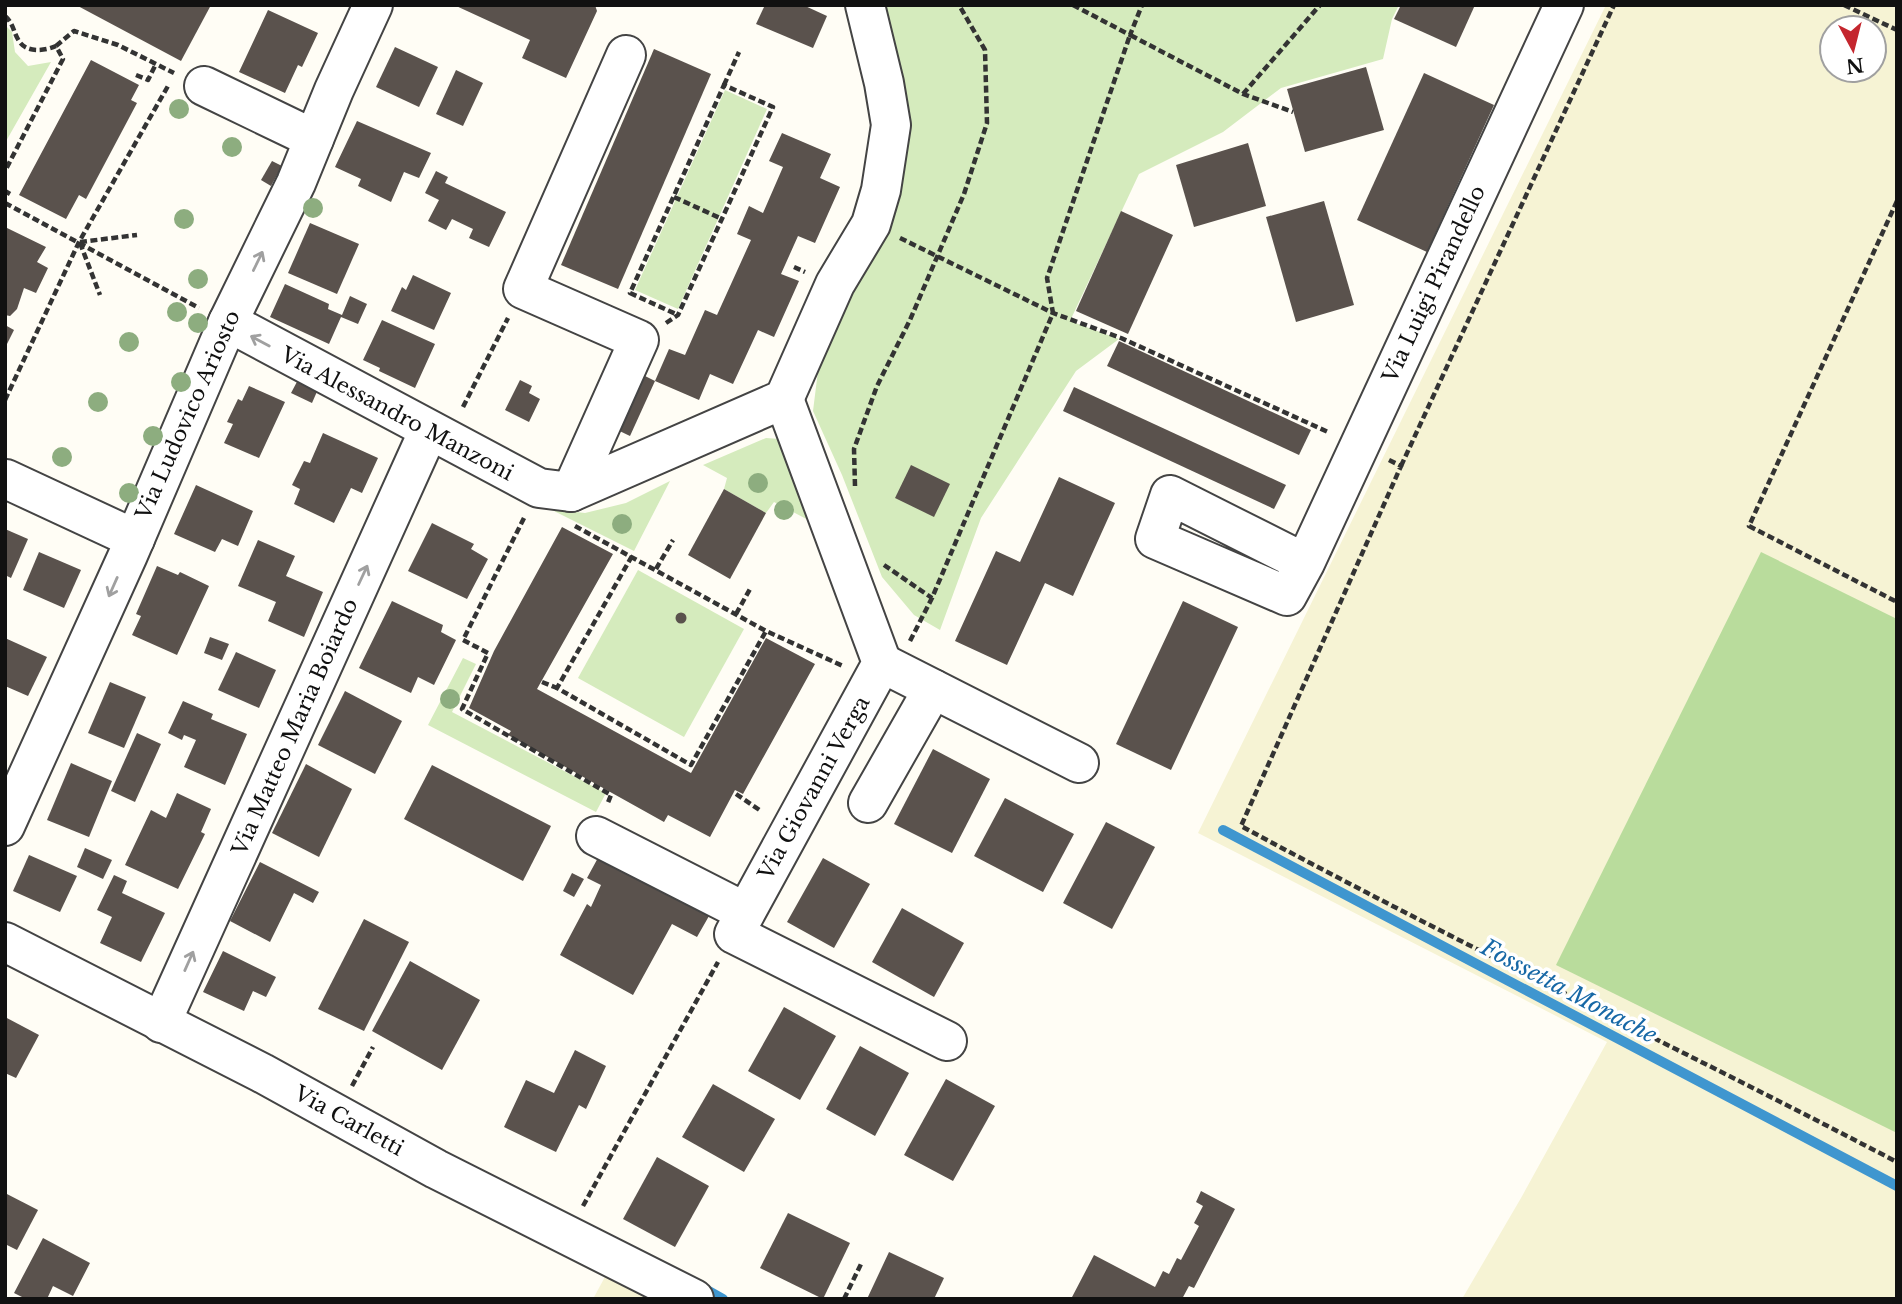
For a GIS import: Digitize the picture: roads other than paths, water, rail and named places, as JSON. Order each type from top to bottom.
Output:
[{"type":"street","name":"Via Ludovico Ariosto","points":[[5,826],[135,539],[228,322],[296,183],[373,5]]},
{"type":"street","points":[[572,508],[784,399],[835,284],[871,224],[881,190],[891,125],[865,5]]},
{"type":"street","name":"Via Luigi Pirandello","points":[[1305,563],[1564,5]]},
{"type":"street","points":[[572,508],[639,340],[523,289],[626,55]]},
{"type":"street","points":[[204,86],[314,139]]},
{"type":"street","name":"Via Alessandro Manzoni","points":[[228,322],[572,508]]},
{"type":"street","points":[[784,399],[883,671],[933,689],[1079,763]]},
{"type":"street","name":"Via Matteo Maria Boiardo","points":[[161,1023],[437,435]]},
{"type":"street","points":[[6,479],[135,539]]},
{"type":"street","name":"Via Giovanni Verga","points":[[739,923],[883,671]]},
{"type":"street","points":[[868,803],[933,689]]},
{"type":"street","points":[[596,836],[739,923],[947,1041]]},
{"type":"street","name":"Via Carletti","points":[[5,942],[262,1073],[436,1169],[694,1299]]},
{"type":"waterway","name":"Fosssetta Monache","points":[[1223,830],[1897,1186]]},
{"type":"waterway","points":[[700,1286],[723,1299]]}]
